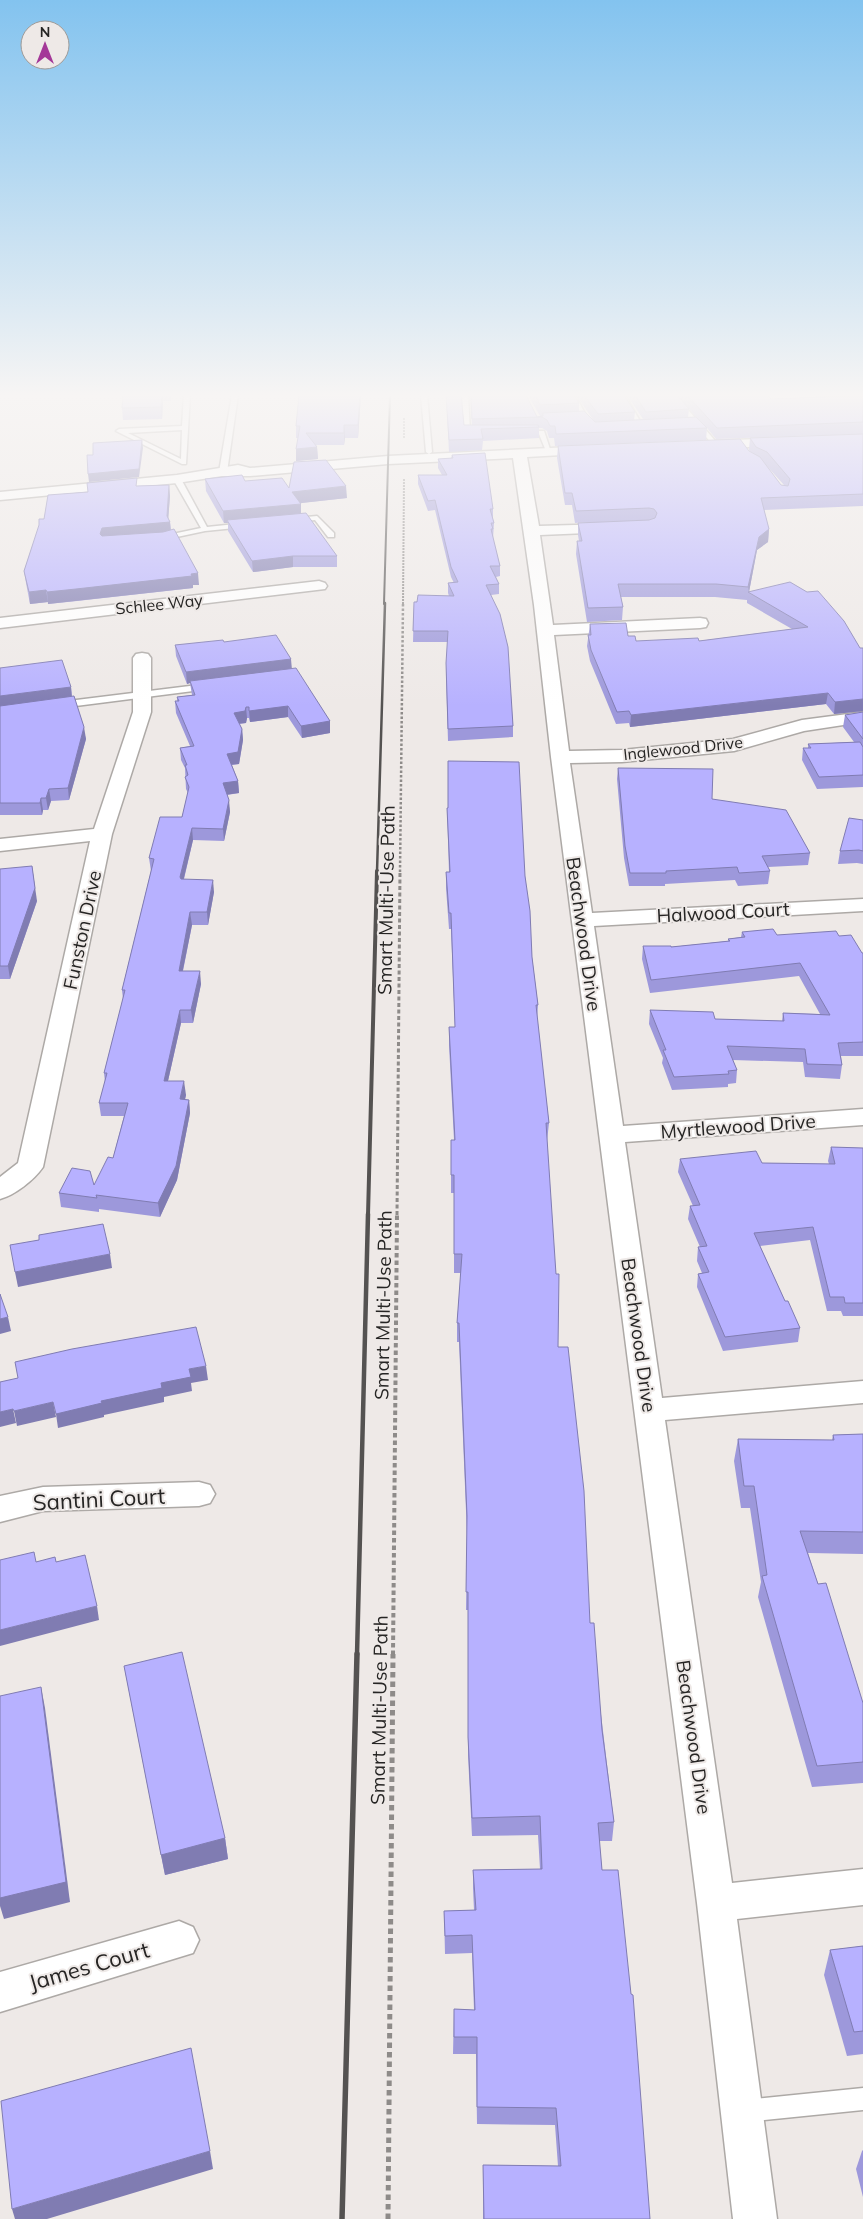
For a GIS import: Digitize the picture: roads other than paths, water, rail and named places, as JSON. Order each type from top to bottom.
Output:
[{"type":"street","name":"Beachwood Drive","points":[[527,499],[547,630],[560,757],[716,1903],[740,2112],[755,2219]]},
{"type":"street","points":[[533,531],[629,527]]},
{"type":"street","name":"Schlee Way","points":[[0,622],[319,586]]},
{"type":"street","points":[[547,630],[700,623]]},
{"type":"street","name":"Funston Drive","points":[[0,1190],[30,1167],[102,834],[142,712],[142,658]]},
{"type":"street","name":"Inglewood Drive","points":[[560,757],[622,756],[734,745],[802,726],[863,717]]},
{"type":"street","points":[[0,845],[102,834]]},
{"type":"street","name":"Halwood Court","points":[[582,920],[863,905]]},
{"type":"street","name":"Myrtlewood Drive","points":[[612,1135],[863,1117]]},
{"type":"street","points":[[650,1410],[863,1392]]},
{"type":"street","name":"Santini Court","points":[[0,1509],[43,1499],[199,1494]]},
{"type":"street","points":[[716,1903],[863,1888]]},
{"type":"street","name":"James Court","points":[[0,1992],[179,1940]]},
{"type":"lane","points":[[188,499],[205,528]]},
{"type":"lane","points":[[289,521],[317,518],[331,535]]},
{"type":"lane","points":[[155,540],[205,528],[252,524]]},
{"type":"lane","points":[[47,707],[211,686]]},
{"type":"lane","points":[[740,2112],[863,2099]]},
{"type":"railway","points":[[384,604],[387,499]]},
{"type":"railway","points":[[377,872],[385,603]]},
{"type":"railway","points":[[368,1215],[377,871]]},
{"type":"railway","points":[[357,1655],[368,1214]]},
{"type":"railway","points":[[342,2219],[357,1654]]}]
